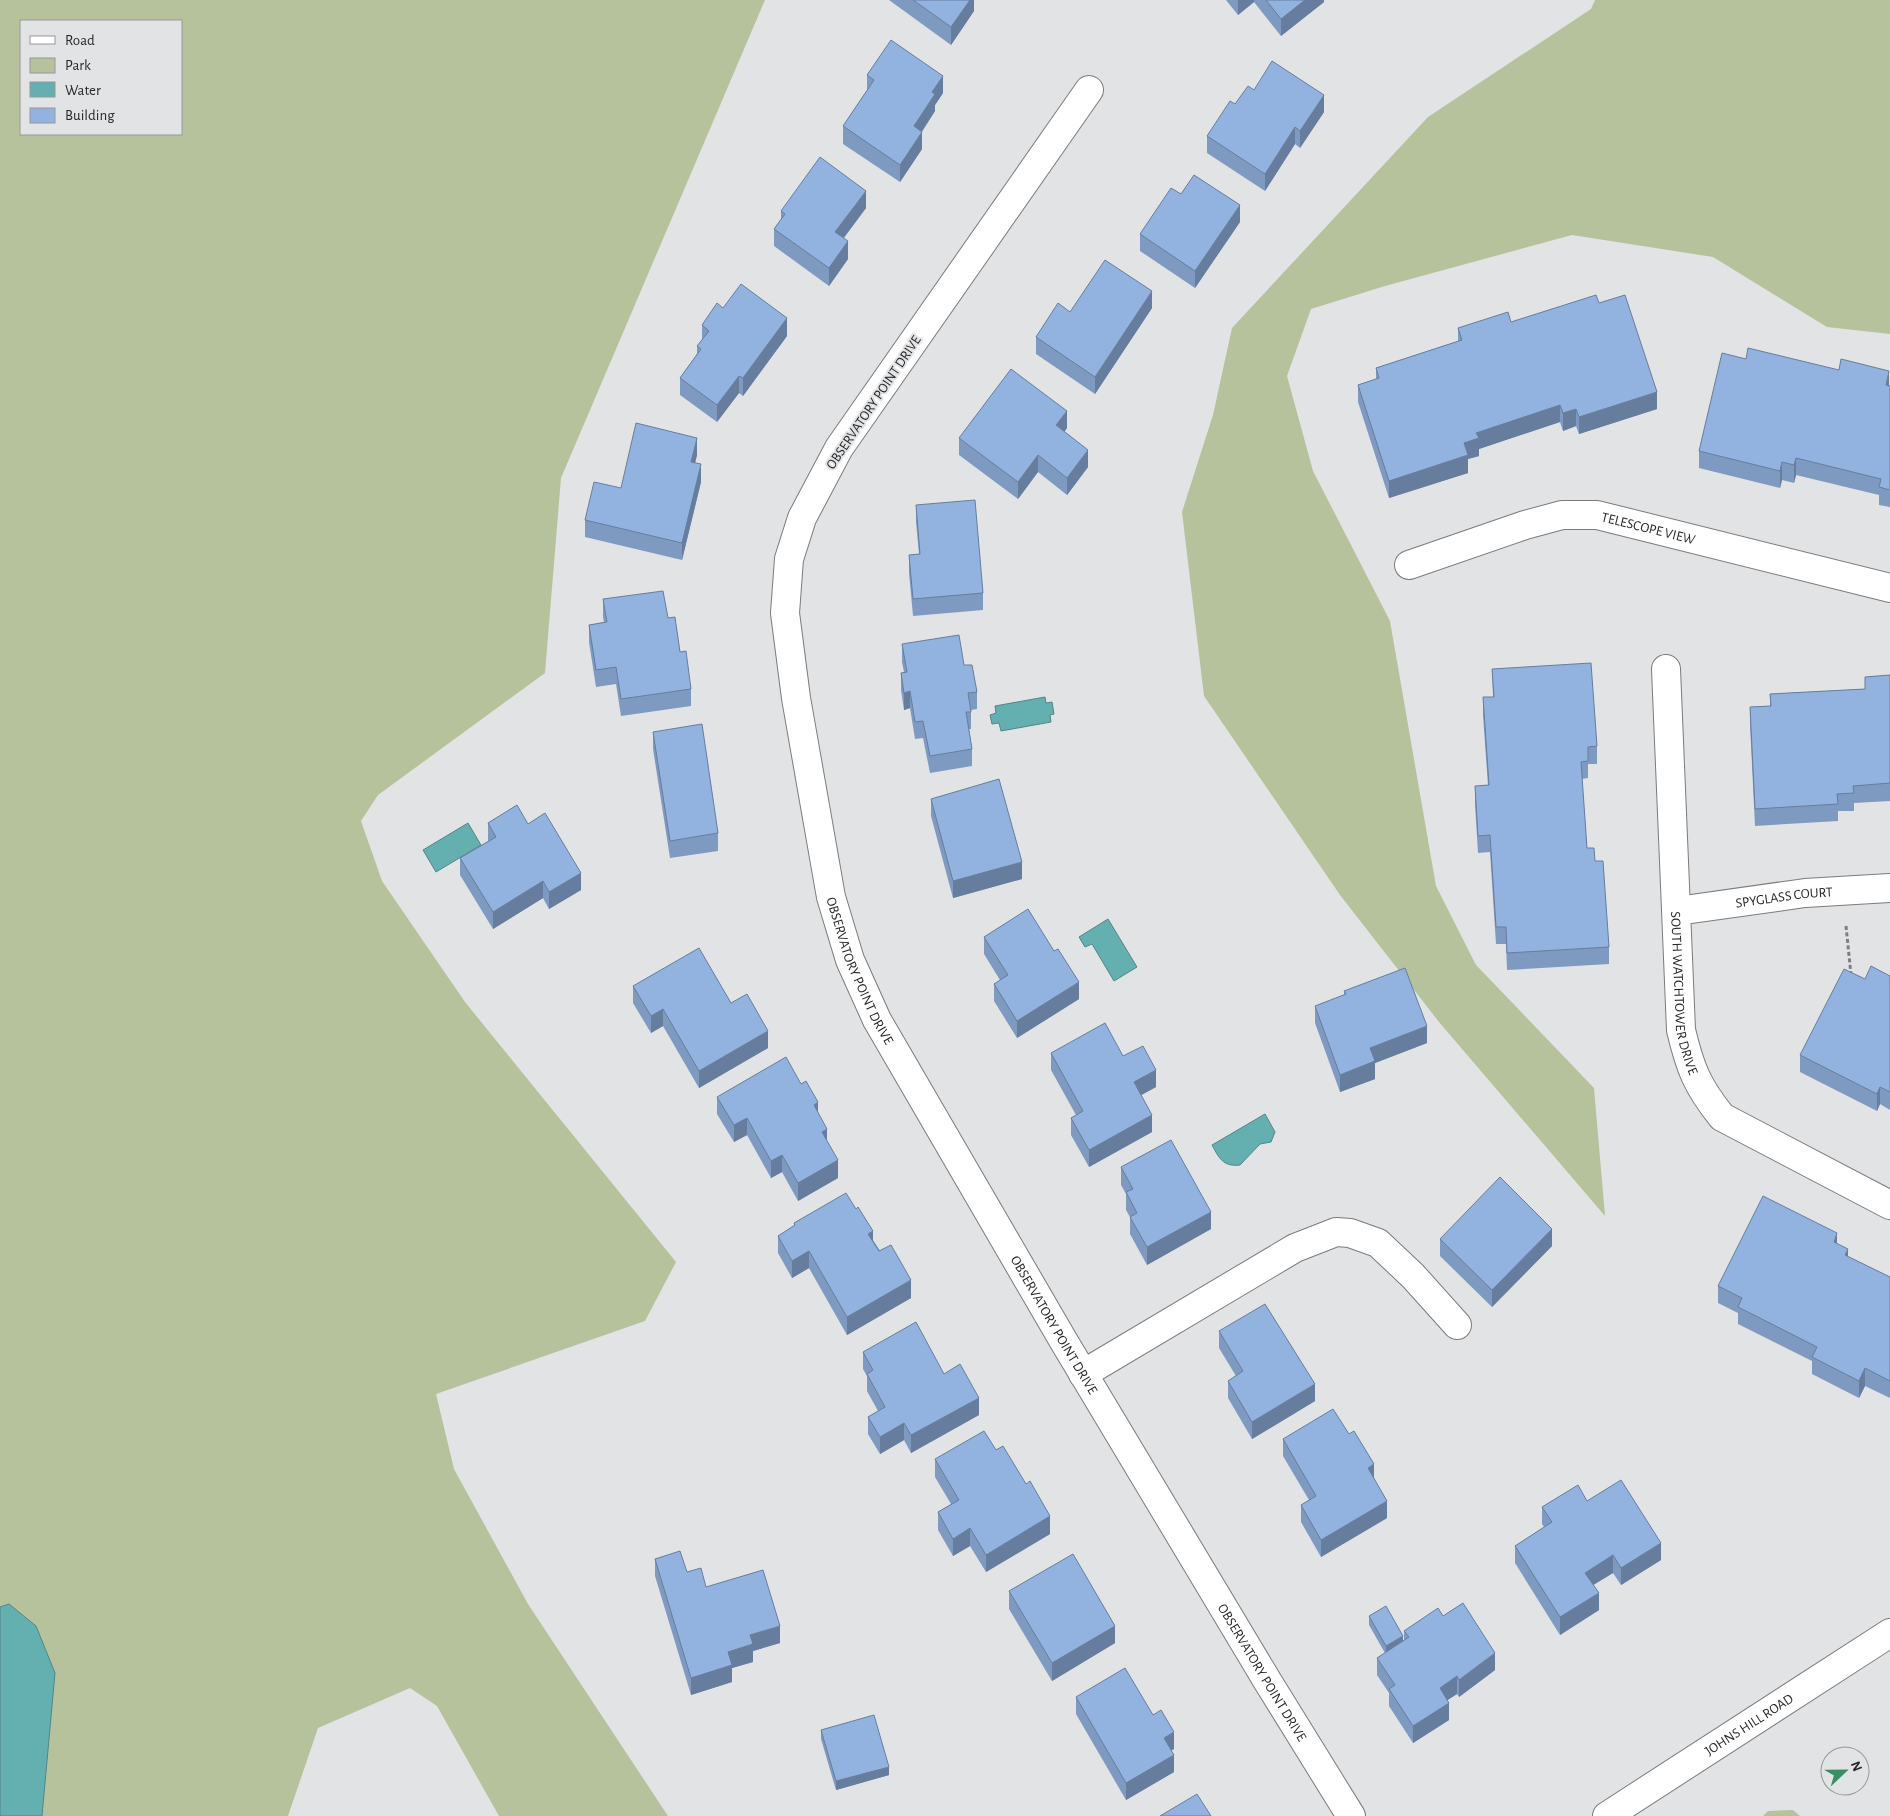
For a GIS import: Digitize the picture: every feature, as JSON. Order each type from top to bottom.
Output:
[{"type":"street","name":"OBSERVATORY POINT DRIVE","points":[[1089,90],[839,448],[802,518],[789,559],[785,613],[796,698],[831,897],[850,960],[877,1020],[1083,1374],[1351,1816]]},
{"type":"street","name":"TELESCOPE VIEW","points":[[1409,566],[1525,525],[1562,515],[1597,515],[1890,588]]},
{"type":"street","name":"SOUTH WATCHTOWER DRIVE","points":[[1666,669],[1681,1030],[1691,1070],[1704,1095],[1722,1117],[1890,1205]]},
{"type":"street","name":"SPYGLASS COURT","points":[[1677,911],[1805,893],[1890,888]]},
{"type":"street","points":[[1083,1374],[1295,1248],[1336,1232],[1350,1232],[1378,1243],[1413,1276],[1457,1325]]},
{"type":"street","name":"JOHNS HILL ROAD","points":[[1607,1816],[1890,1634]]},
{"type":"path","points":[[1845,890],[1848,956],[1851,975],[1854,981]]},
{"type":"green space","points":[[0,0],[765,0],[561,478],[545,673],[378,795],[361,821],[382,881],[465,1002],[676,1262],[645,1321],[436,1394],[454,1469],[528,1604],[668,1816],[499,1816],[437,1706],[410,1688],[318,1728],[288,1816],[42,1816],[47,1755],[10,1604],[0,1607]]},
{"type":"green space","points":[[1595,0],[1890,0],[1890,334],[1827,327],[1713,257],[1572,235],[1385,286],[1311,309],[1287,376],[1313,471],[1390,621],[1436,886],[1476,965],[1594,1088],[1605,1216],[1439,1022],[1340,895],[1204,696],[1182,512],[1213,415],[1232,328],[1428,117],[1591,9]]},
{"type":"green space","points":[[1793,1810],[1800,1816],[1763,1816],[1768,1811]]},
{"type":"water","points":[[1045,697],[1046,703],[1052,702],[1054,714],[1050,715],[1051,722],[1001,731],[999,723],[992,724],[990,715],[996,713],[995,706]]},
{"type":"water","points":[[468,823],[481,845],[436,872],[423,850]]},
{"type":"water","points":[[1108,919],[1137,967],[1114,981],[1092,944],[1085,947],[1079,937]]},
{"type":"water","points":[[1265,1114],[1275,1132],[1271,1142],[1260,1144],[1240,1165],[1229,1165],[1222,1161],[1212,1145]]},
{"type":"water","points":[[9,1604],[36,1626],[55,1673],[42,1816],[0,1816],[0,1607]]},
{"type":"building","points":[[913,0],[970,0],[951,27]]},
{"type":"building","points":[[1266,0],[1305,0],[1281,19]]},
{"type":"building","points":[[891,40],[943,76],[932,92],[935,94],[914,126],[922,132],[900,165],[843,126],[874,80],[867,75]]},
{"type":"building","points":[[1272,61],[1324,95],[1300,131],[1295,127],[1265,174],[1207,136],[1230,101],[1235,104],[1248,86],[1254,90]]},
{"type":"building","points":[[820,157],[866,191],[835,232],[848,241],[829,268],[774,229],[785,214],[781,211]]},
{"type":"building","points":[[1194,175],[1240,205],[1195,271],[1140,234],[1171,188],[1181,194]]},
{"type":"building","points":[[1105,260],[1152,291],[1095,377],[1036,337],[1058,303],[1070,312]]},
{"type":"building","points":[[741,284],[787,318],[743,378],[739,376],[717,405],[680,378],[701,349],[697,346],[709,331],[702,325],[717,303],[723,308]]},
{"type":"building","points":[[1596,295],[1599,303],[1625,295],[1657,392],[1579,417],[1576,409],[1563,413],[1560,405],[1476,433],[1479,438],[1464,443],[1468,455],[1389,481],[1358,385],[1379,378],[1376,368],[1462,340],[1458,328],[1508,312],[1511,322]]},
{"type":"building","points":[[1748,348],[1839,370],[1841,359],[1889,371],[1886,385],[1890,386],[1890,490],[1879,487],[1881,479],[1796,458],[1794,465],[1782,462],[1780,471],[1699,451],[1722,353],[1746,359]]},
{"type":"building","points":[[1011,369],[1067,411],[1056,425],[1088,450],[1067,478],[1038,455],[1018,482],[959,438]]},
{"type":"building","points":[[636,423],[697,438],[691,462],[701,464],[682,543],[585,520],[594,482],[621,488]]},
{"type":"building","points":[[975,500],[983,593],[913,599],[909,555],[920,554],[916,505]]},
{"type":"building","points":[[663,591],[668,618],[675,617],[680,652],[686,651],[691,689],[621,699],[616,667],[596,670],[589,625],[607,622],[603,599]]},
{"type":"building","points":[[959,635],[964,665],[972,665],[977,692],[968,693],[971,712],[966,712],[972,749],[930,756],[923,721],[915,722],[910,691],[904,693],[901,673],[907,672],[902,644]]},
{"type":"building","points":[[1591,663],[1597,746],[1588,747],[1588,761],[1581,762],[1587,848],[1594,848],[1595,861],[1603,861],[1609,947],[1507,953],[1506,927],[1496,927],[1490,835],[1478,836],[1475,786],[1489,785],[1483,697],[1494,697],[1492,669]]},
{"type":"building","points":[[1890,675],[1890,783],[1853,786],[1854,793],[1837,794],[1838,804],[1755,809],[1750,707],[1771,706],[1770,694],[1865,689],[1865,677]]},
{"type":"building","points":[[702,724],[718,833],[670,841],[653,732]]},
{"type":"building","points":[[999,779],[1022,862],[953,881],[931,799]]},
{"type":"building","points":[[517,805],[528,824],[545,813],[581,873],[549,892],[543,881],[493,912],[460,858],[496,837],[488,823]]},
{"type":"building","points":[[1028,909],[1054,951],[1058,949],[1079,982],[1017,1021],[994,984],[1008,975],[984,937]]},
{"type":"building","points":[[699,948],[731,1003],[747,994],[768,1031],[699,1071],[663,1009],[651,1016],[633,986]]},
{"type":"building","points":[[1871,966],[1890,976],[1890,1092],[1880,1087],[1877,1094],[1800,1055],[1844,969],[1865,979]]},
{"type":"building","points":[[1405,968],[1427,1026],[1370,1048],[1375,1061],[1340,1075],[1315,1006],[1346,994],[1344,991]]},
{"type":"building","points":[[1105,1023],[1123,1056],[1143,1046],[1156,1070],[1134,1082],[1152,1115],[1089,1150],[1071,1118],[1083,1111],[1051,1053]]},
{"type":"building","points":[[786,1057],[801,1084],[806,1081],[818,1102],[814,1105],[827,1129],[822,1132],[838,1160],[798,1183],[782,1155],[771,1161],[747,1118],[734,1125],[717,1097]]},
{"type":"building","points":[[1171,1140],[1211,1212],[1147,1247],[1130,1217],[1137,1213],[1126,1192],[1133,1189],[1121,1167]]},
{"type":"building","points":[[1500,1177],[1552,1229],[1492,1290],[1440,1239]]},
{"type":"building","points":[[846,1193],[856,1209],[858,1207],[873,1231],[868,1234],[879,1251],[891,1245],[911,1280],[847,1317],[809,1251],[792,1261],[778,1236],[795,1225],[794,1223]]},
{"type":"building","points":[[1763,1196],[1837,1233],[1834,1242],[1848,1249],[1845,1255],[1890,1277],[1890,1381],[1865,1368],[1859,1381],[1812,1357],[1817,1347],[1738,1307],[1742,1298],[1718,1286]]},
{"type":"building","points":[[1265,1304],[1315,1384],[1252,1422],[1228,1381],[1243,1371],[1219,1331]]},
{"type":"building","points":[[916,1322],[944,1374],[960,1364],[979,1398],[911,1435],[904,1423],[880,1437],[868,1417],[885,1407],[867,1374],[873,1370],[863,1352]]},
{"type":"building","points":[[1333,1409],[1349,1434],[1354,1431],[1374,1464],[1368,1468],[1387,1501],[1321,1540],[1301,1505],[1316,1496],[1283,1439]]},
{"type":"building","points":[[984,1431],[996,1450],[1003,1446],[1026,1484],[1030,1481],[1050,1516],[986,1555],[970,1528],[953,1539],[938,1512],[959,1500],[935,1459]]},
{"type":"building","points":[[1621,1480],[1661,1543],[1621,1568],[1613,1555],[1585,1573],[1599,1593],[1560,1617],[1515,1546],[1552,1522],[1542,1507],[1578,1485],[1587,1501]]},
{"type":"building","points":[[680,1551],[687,1572],[701,1568],[706,1587],[763,1570],[780,1626],[750,1635],[753,1644],[728,1652],[732,1665],[691,1678],[655,1559]]},
{"type":"building","points":[[1073,1554],[1115,1626],[1052,1663],[1009,1591]]},
{"type":"building","points":[[1463,1603],[1495,1653],[1459,1680],[1457,1676],[1440,1688],[1449,1703],[1413,1726],[1389,1689],[1395,1685],[1377,1658],[1409,1637],[1404,1631],[1438,1608],[1443,1616]]},
{"type":"building","points":[[1386,1606],[1403,1636],[1386,1646],[1369,1616]]},
{"type":"building","points":[[1125,1668],[1153,1715],[1161,1710],[1174,1732],[1164,1738],[1174,1755],[1126,1783],[1076,1697]]},
{"type":"building","points":[[874,1715],[889,1767],[836,1781],[821,1730]]},
{"type":"building","points":[[1197,1794],[1211,1816],[1160,1816]]}]
